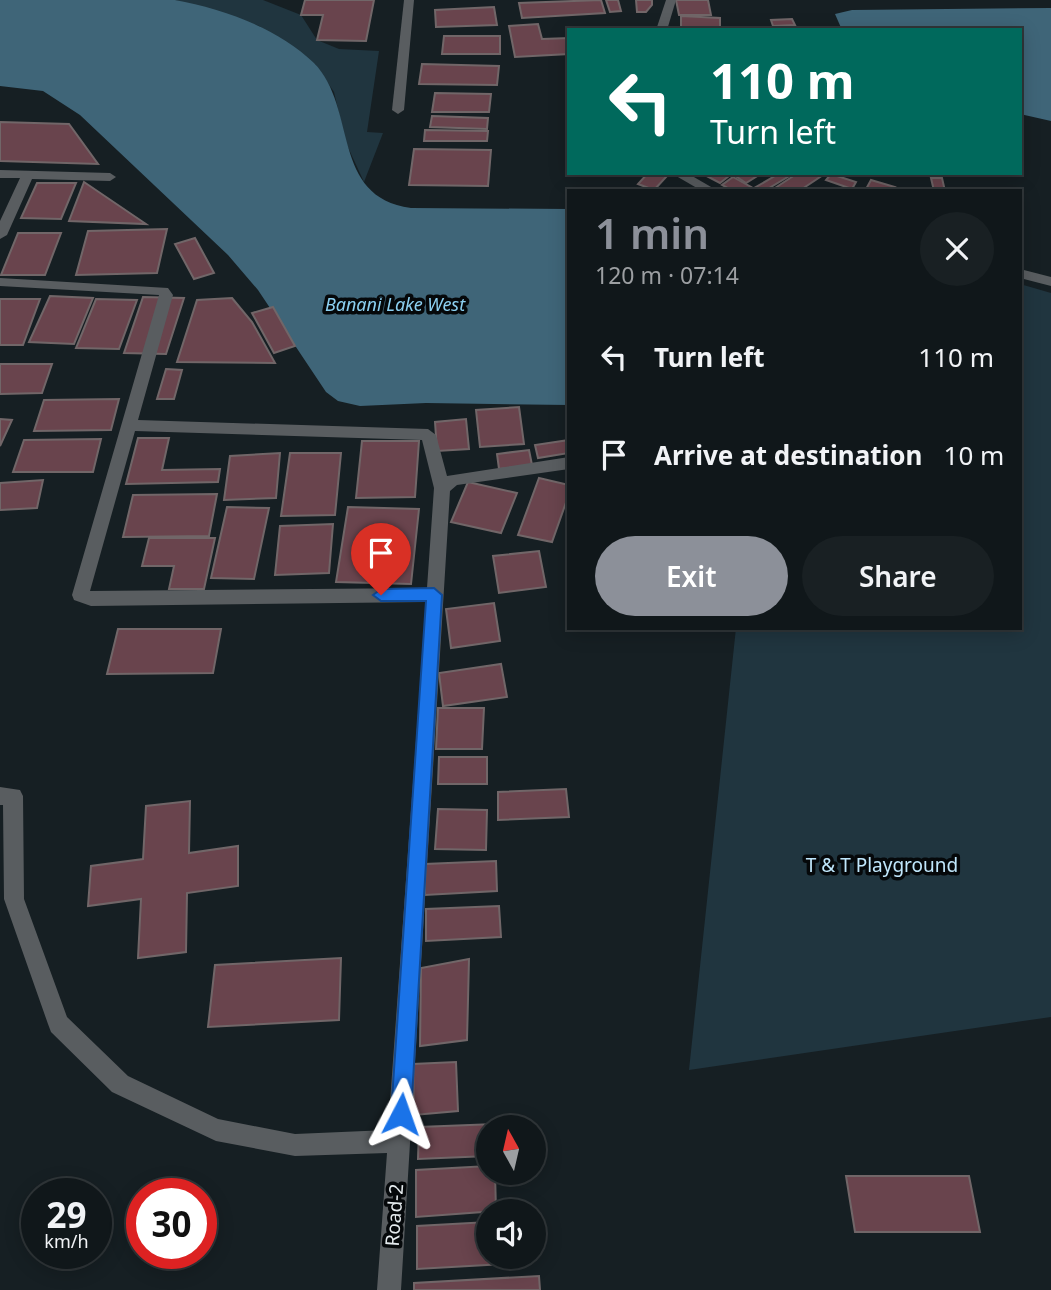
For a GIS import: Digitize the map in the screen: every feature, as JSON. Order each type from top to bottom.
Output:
[{"type":"street","points":[[398,110],[409,0]]},
{"type":"street","points":[[662,28],[671,0]]},
{"type":"street","points":[[0,174],[110,177]]},
{"type":"street","points":[[0,235],[28,174]]},
{"type":"street","points":[[681,175],[708,189]]},
{"type":"street","points":[[1022,274],[1051,282]]},
{"type":"street","points":[[0,282],[163,291],[166,295],[80,596],[91,599],[434,595]]},
{"type":"street","name":"Road-2","points":[[128,425],[428,435],[442,488],[389,1290]]},
{"type":"street","points":[[442,488],[453,480],[567,463]]},
{"type":"street","points":[[0,796],[13,796],[14,899],[59,1024],[120,1084],[216,1130],[295,1145],[399,1141]]},
{"type":"green space","points":[[175,0],[263,0],[301,15],[317,40],[339,49],[379,51],[367,132],[383,133],[364,182],[346,143],[334,92],[315,64],[259,26]]},
{"type":"green space","name":"T & T Playground","points":[[1022,285],[1051,293],[1051,1017],[689,1070],[736,630],[1022,630]]},
{"type":"water","name":"Banani Lake West","points":[[0,0],[175,0],[231,15],[267,30],[314,63],[327,82],[336,103],[356,169],[368,187],[385,200],[411,208],[567,209],[567,405],[426,403],[360,406],[338,401],[326,392],[258,290],[228,255],[80,115],[43,91],[0,86]]},
{"type":"water","points":[[1051,8],[1051,121],[1022,114],[1022,28],[841,28],[835,14],[852,10]]},
{"type":"building","points":[[305,0],[374,0],[366,41],[317,40],[323,15],[301,15]]},
{"type":"building","points":[[601,0],[605,13],[522,18],[519,3]]},
{"type":"building","points":[[606,0],[618,0],[621,11],[610,12]]},
{"type":"building","points":[[636,0],[652,0],[652,5],[646,12],[637,12]]},
{"type":"building","points":[[676,0],[708,0],[711,15],[679,15]]},
{"type":"building","points":[[494,7],[497,25],[436,27],[435,10]]},
{"type":"building","points":[[681,16],[720,18],[720,28],[681,28]]},
{"type":"building","points":[[792,19],[795,25],[773,26],[771,20]]},
{"type":"building","points":[[538,24],[542,39],[567,38],[567,54],[515,57],[509,26]]},
{"type":"building","points":[[444,36],[500,36],[500,54],[442,54]]},
{"type":"building","points":[[422,64],[499,66],[497,85],[419,84]]},
{"type":"building","points":[[435,93],[491,94],[489,112],[432,112]]},
{"type":"building","points":[[432,116],[488,118],[487,129],[430,127]]},
{"type":"building","points":[[0,122],[69,124],[98,164],[0,161]]},
{"type":"building","points":[[425,130],[488,131],[487,141],[424,141]]},
{"type":"building","points":[[414,149],[491,150],[488,186],[409,185]]},
{"type":"building","points":[[646,175],[668,175],[655,189],[638,184]]},
{"type":"building","points":[[705,175],[729,176],[720,183]]},
{"type":"building","points":[[734,175],[759,175],[746,183]]},
{"type":"building","points":[[777,175],[791,175],[767,189],[756,187]]},
{"type":"building","points":[[795,175],[823,175],[802,189],[775,188]]},
{"type":"building","points":[[834,175],[856,182],[852,189],[826,180]]},
{"type":"building","points":[[733,177],[751,187],[729,189],[722,185]]},
{"type":"building","points":[[931,178],[942,178],[945,189],[934,189]]},
{"type":"building","points":[[871,180],[895,187],[894,189],[866,189]]},
{"type":"building","points":[[84,182],[146,224],[69,221]]},
{"type":"building","points":[[37,183],[76,183],[61,219],[21,218]]},
{"type":"building","points":[[167,229],[157,273],[76,275],[88,231]]},
{"type":"building","points":[[18,233],[61,233],[45,275],[1,275]]},
{"type":"building","points":[[195,238],[214,273],[194,279],[175,244]]},
{"type":"building","points":[[50,296],[93,298],[74,344],[29,342]]},
{"type":"building","points":[[143,297],[184,298],[166,354],[124,353]]},
{"type":"building","points":[[232,298],[252,322],[275,363],[177,362],[197,300]]},
{"type":"building","points":[[0,299],[40,299],[23,345],[0,345]]},
{"type":"building","points":[[96,299],[137,300],[119,349],[76,348]]},
{"type":"building","points":[[273,307],[295,346],[274,353],[252,313]]},
{"type":"building","points":[[0,364],[52,364],[42,393],[0,394]]},
{"type":"building","points":[[166,369],[182,370],[174,399],[157,399]]},
{"type":"building","points":[[119,399],[111,430],[34,431],[44,400]]},
{"type":"building","points":[[519,407],[524,444],[480,447],[476,410]]},
{"type":"building","points":[[0,419],[12,420],[0,446]]},
{"type":"building","points":[[466,419],[469,449],[437,451],[435,422]]},
{"type":"building","points":[[138,438],[169,438],[162,470],[220,469],[218,482],[126,484]]},
{"type":"building","points":[[101,439],[93,472],[13,472],[24,440]]},
{"type":"building","points":[[567,440],[567,453],[538,458],[535,445]]},
{"type":"building","points":[[362,441],[419,441],[415,497],[356,498]]},
{"type":"building","points":[[529,450],[532,465],[499,469],[497,454]]},
{"type":"building","points":[[280,453],[276,498],[224,500],[230,456]]},
{"type":"building","points":[[290,453],[341,453],[335,515],[281,516]]},
{"type":"building","points":[[539,478],[567,485],[567,500],[552,542],[518,535]]},
{"type":"building","points":[[43,480],[37,508],[0,510],[0,483]]},
{"type":"building","points":[[468,482],[517,493],[501,533],[451,522]]},
{"type":"building","points":[[217,494],[209,536],[123,537],[133,495]]},
{"type":"building","points":[[227,507],[269,508],[254,579],[211,578]]},
{"type":"building","points":[[348,507],[419,509],[411,584],[336,582]]},
{"type":"building","points":[[333,524],[329,573],[275,575],[280,526]]},
{"type":"building","points":[[149,538],[215,538],[204,589],[169,589],[174,566],[142,566]]},
{"type":"building","points":[[539,551],[546,587],[499,593],[493,556]]},
{"type":"building","points":[[494,603],[500,641],[451,648],[446,609]]},
{"type":"building","points":[[118,629],[221,629],[213,673],[107,674]]},
{"type":"building","points":[[501,664],[507,697],[443,706],[439,673]]},
{"type":"building","points":[[438,708],[484,708],[482,749],[436,749]]},
{"type":"building","points":[[439,757],[487,757],[487,784],[438,784]]},
{"type":"building","points":[[566,789],[569,817],[498,820],[498,792]]},
{"type":"building","points":[[190,801],[189,853],[238,846],[238,886],[187,893],[186,952],[138,958],[141,899],[88,906],[91,866],[143,859],[146,806]]},
{"type":"building","points":[[438,809],[487,810],[486,850],[435,849]]},
{"type":"building","points":[[496,861],[497,891],[425,895],[425,864]]},
{"type":"building","points":[[499,906],[501,937],[426,941],[426,909]]},
{"type":"building","points":[[341,958],[339,1020],[208,1027],[215,965]]},
{"type":"building","points":[[469,959],[467,1040],[420,1046],[421,968]]},
{"type":"building","points":[[456,1062],[458,1111],[414,1115],[413,1064]]},
{"type":"building","points":[[476,1125],[476,1157],[418,1159],[419,1127]]},
{"type":"building","points":[[476,1167],[476,1185],[495,1185],[496,1199],[476,1199],[476,1212],[416,1217],[416,1170]]},
{"type":"building","points":[[846,1176],[969,1176],[980,1232],[855,1232]]},
{"type":"building","points":[[476,1223],[476,1266],[417,1269],[417,1226]]},
{"type":"building","points":[[539,1276],[540,1290],[414,1290],[414,1283]]},
{"type":"route","points":[[381,595],[434,595],[401,1114]]}]
